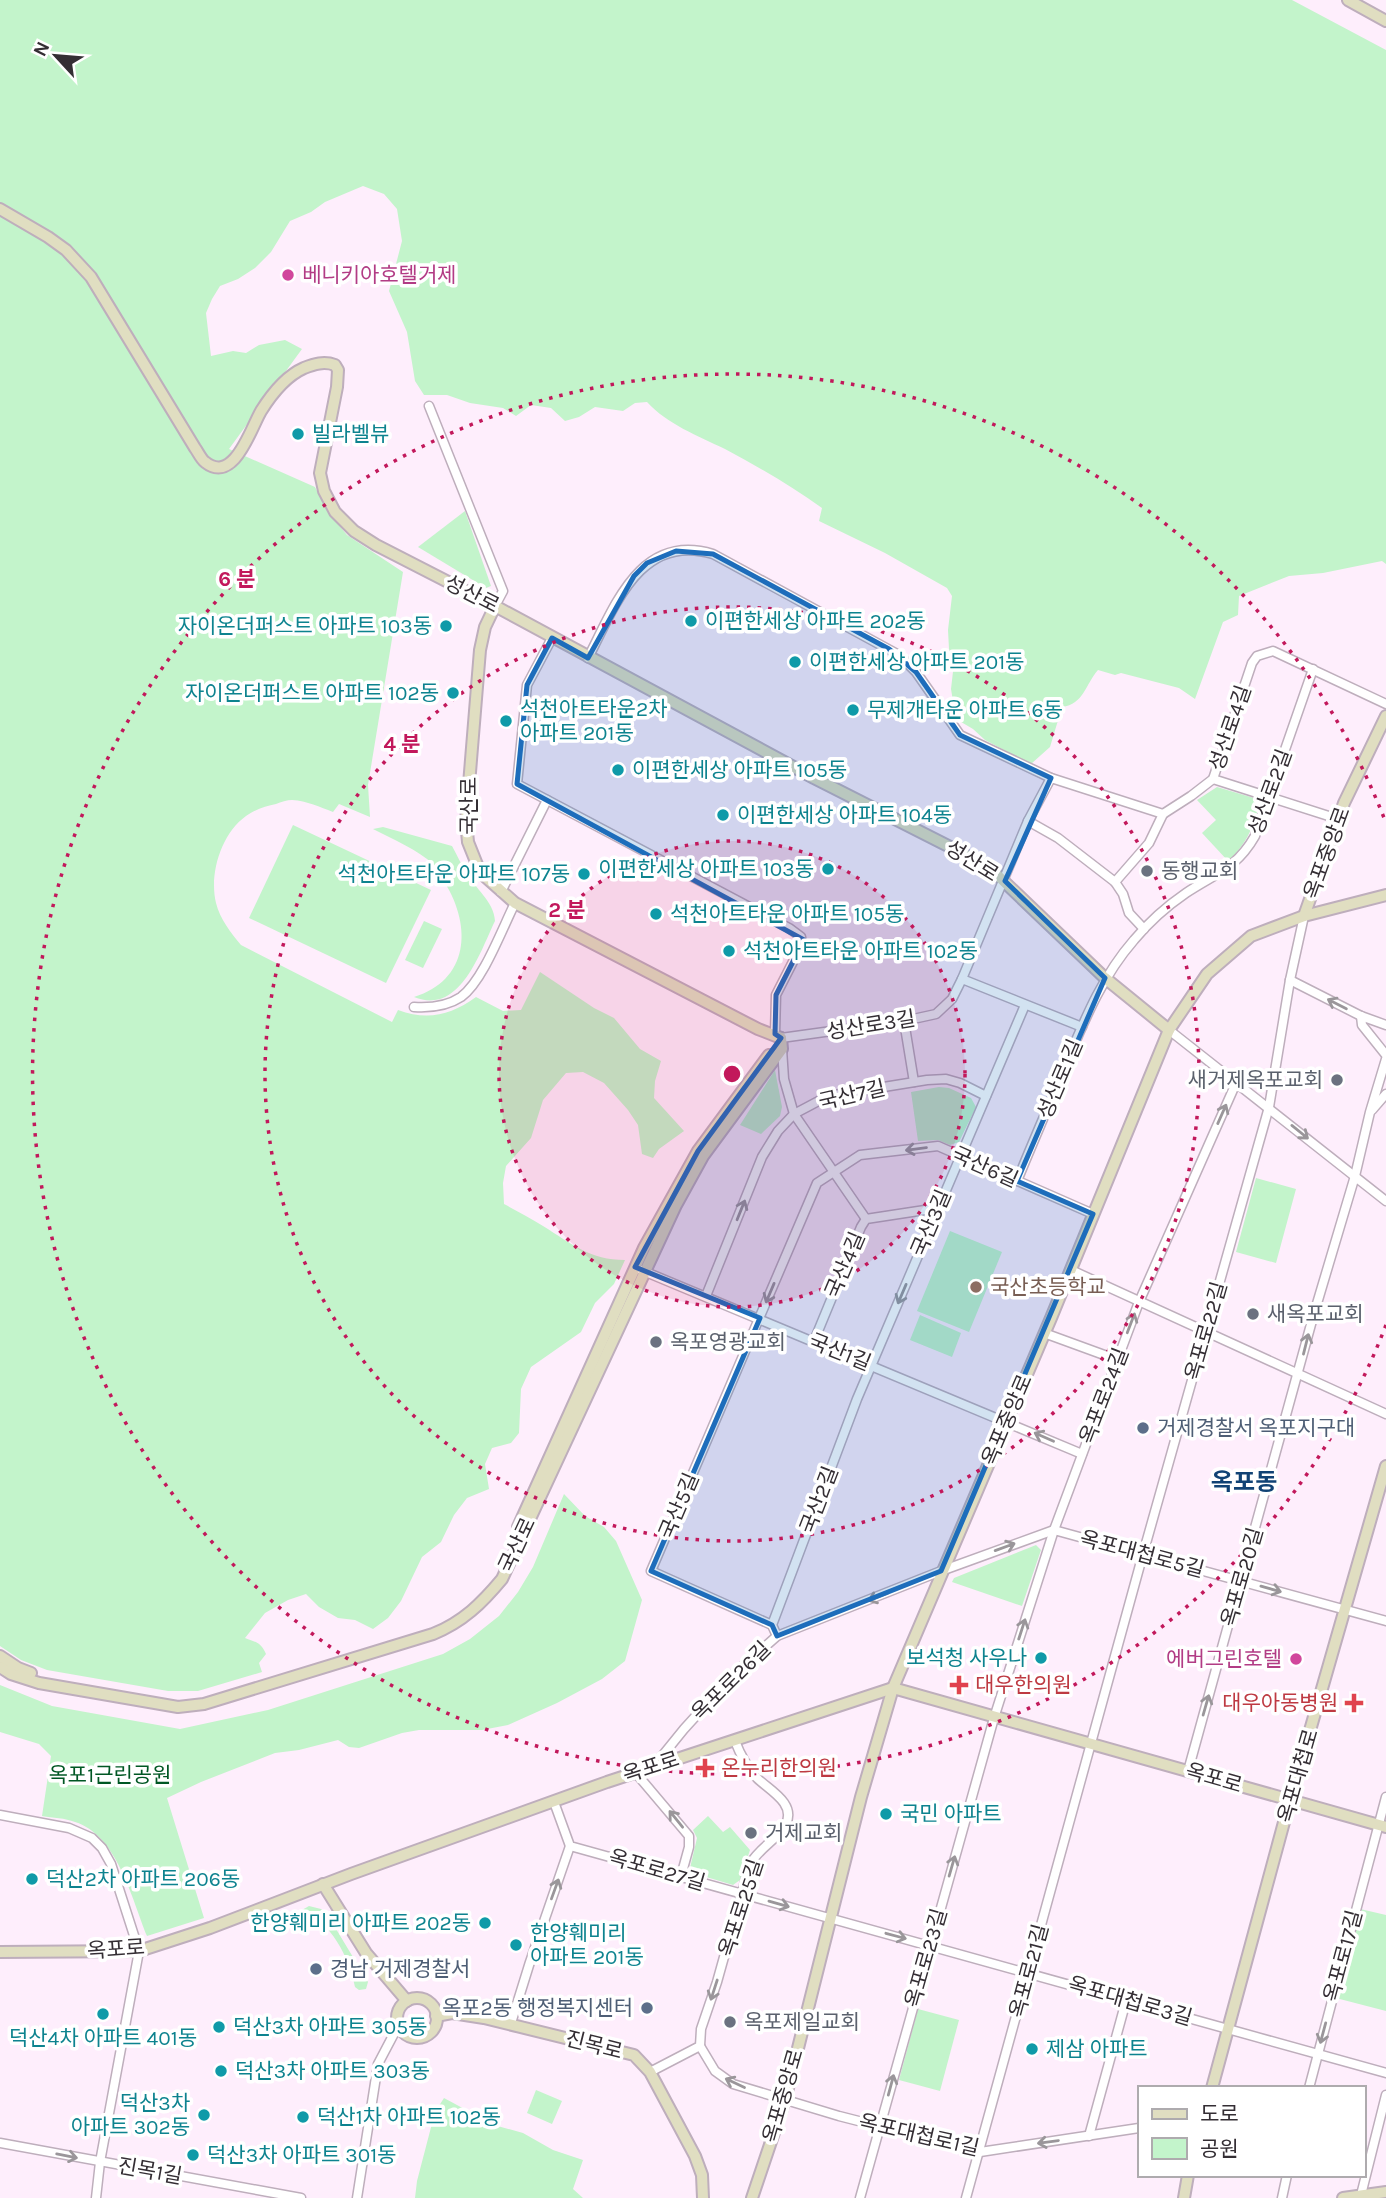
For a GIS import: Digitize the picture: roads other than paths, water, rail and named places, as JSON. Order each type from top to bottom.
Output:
[{"type":"street","points":[[1348,0],[1386,22]]},
{"type":"street","name":"성산로","points":[[0,209],[66,250],[91,277],[205,462],[218,467],[231,463],[242,450],[274,393],[299,371],[313,364],[328,362],[335,365],[338,370],[337,387],[320,472],[324,491],[335,512],[354,531],[994,872],[1105,978],[1169,1030]]},
{"type":"street","points":[[429,405],[503,591],[495,606]]},
{"type":"street","points":[[588,658],[625,589],[647,563],[676,551],[703,551],[713,554],[899,655],[916,673],[960,735],[1051,778],[1163,814],[1149,843],[1115,882]]},
{"type":"street","name":"국산로","points":[[0,1667],[11,1674],[38,1683],[178,1707],[204,1704],[408,1642],[462,1620],[482,1603],[502,1579],[675,1191],[698,1151],[779,1040],[515,903],[480,872],[468,842],[466,821],[480,650],[485,627],[495,606]]},
{"type":"street","points":[[552,638],[527,685],[517,785],[789,928],[801,937],[802,944],[776,995],[784,1079],[794,1114],[866,1219]]},
{"type":"street","name":"성산로4길","points":[[1163,814],[1213,779],[1252,663],[1257,656],[1273,651],[1386,704]]},
{"type":"street","name":"성산로2길","points":[[1105,978],[1144,929],[1184,895],[1242,857],[1255,836],[1313,669]]},
{"type":"street","name":"옥포중앙로","points":[[752,2198],[785,2100],[830,1918],[893,1688],[1071,1270],[1169,1030],[1207,974],[1238,946],[1251,936],[1304,916],[1338,819],[1386,716]]},
{"type":"street","points":[[1004,881],[1028,821],[1051,778]]},
{"type":"street","points":[[1213,779],[1338,819]]},
{"type":"street","points":[[501,892],[548,800]]},
{"type":"street","points":[[1028,821],[1058,838],[1115,882],[1123,894],[1129,913],[1144,929]]},
{"type":"street","name":"성산로3길","points":[[779,1040],[936,1014],[952,999],[1004,881]]},
{"type":"street","points":[[1304,916],[1386,895]]},
{"type":"street","points":[[414,1007],[430,1008],[447,1004],[474,984],[515,903]]},
{"type":"street","name":"옥포로22길","points":[[1092,1743],[1269,1107],[1290,980],[1304,916]]},
{"type":"street","name":"성산로1길","points":[[1017,1181],[1105,978]]},
{"type":"street","points":[[962,979],[1082,1027]]},
{"type":"street","points":[[1290,980],[1361,1016],[1386,1025]]},
{"type":"street","name":"국산3길","points":[[872,1365],[1025,1004]]},
{"type":"street","points":[[1361,1016],[1362,1025],[1386,1057]]},
{"type":"street","points":[[904,1021],[914,1082]]},
{"type":"street","points":[[1169,1030],[1386,1200]]},
{"type":"street","name":"옥포로20길","points":[[1188,1770],[1386,1057]]},
{"type":"street","name":"국산7길","points":[[706,1296],[762,1157],[778,1131],[794,1114],[828,1096],[946,1079],[986,1096]]},
{"type":"street","name":"옥포로24길","points":[[994,1718],[1054,1530],[1139,1302],[1236,1083]]},
{"type":"street","points":[[1370,1112],[1386,1094]]},
{"type":"street","name":"국산6길","points":[[760,1318],[817,1183],[860,1155],[938,1146],[1093,1214]]},
{"type":"street","name":"국산4길","points":[[814,1340],[860,1227],[866,1219],[938,1208]]},
{"type":"street","name":"국산로","points":[[0,1657],[18,1668],[46,1678],[179,1700],[203,1698],[435,1626],[460,1614],[478,1598],[497,1574],[640,1269]]},
{"type":"street","name":"국산1길","points":[[640,1269],[1082,1454]]},
{"type":"street","points":[[1071,1270],[1386,1413]]},
{"type":"street","name":"국산5길","points":[[760,1318],[651,1571],[772,1625]]},
{"type":"street","points":[[1044,1333],[1118,1360]]},
{"type":"street","name":"국산2길","points":[[772,1625],[872,1365]]},
{"type":"street","name":"옥포대첩로","points":[[1213,2086],[1290,1800],[1386,1466]]},
{"type":"street","name":"옥포대첩로5길","points":[[941,1571],[1054,1530],[1386,1621]]},
{"type":"street","name":"옥포로26길","points":[[653,1766],[735,1673],[777,1636],[941,1571]]},
{"type":"street","points":[[772,1625],[777,1636]]},
{"type":"street","name":"옥포로","points":[[0,1952],[139,1951],[210,1928],[323,1884],[635,1772],[893,1688],[1382,1826]]},
{"type":"street","name":"옥포로23길","points":[[860,2198],[994,1718]]},
{"type":"street","name":"옥포로25길","points":[[700,2046],[701,2029],[750,1864],[757,1852],[784,1827],[788,1818],[788,1811],[779,1798],[757,1778],[741,1757],[735,1741]]},
{"type":"street","name":"옥포로21길","points":[[966,2198],[1092,1743]]},
{"type":"street","points":[[635,1772],[689,1836],[689,1847],[681,1876]]},
{"type":"street","name":"옥포로17길","points":[[1309,2086],[1382,1826],[1386,1797]]},
{"type":"street","points":[[511,2024],[570,1846],[554,1802]]},
{"type":"street","points":[[0,1815],[69,1828],[92,1838],[102,1848],[111,1864],[139,1951],[100,2162],[96,2198]]},
{"type":"street","name":"옥포로27길","points":[[570,1846],[830,1918]]},
{"type":"street","points":[[323,1884],[366,1953],[407,2001]]},
{"type":"street","name":"옥포대첩로3길","points":[[830,1918],[1386,2073]]},
{"type":"street","points":[[357,2198],[378,2064],[398,2026],[399,2009],[407,2001],[419,1998],[431,2004],[436,2022],[430,2033],[418,2038],[406,2035],[398,2026]]},
{"type":"street","points":[[1089,2136],[1126,2001]]},
{"type":"street","name":"진목로","points":[[436,2016],[452,2013],[511,2024],[629,2053],[641,2061],[650,2072],[699,2166],[703,2198]]},
{"type":"street","points":[[650,2072],[700,2046]]},
{"type":"street","name":"옥포대첩로1길","points":[[700,2046],[715,2071],[733,2084],[880,2127],[980,2152],[1138,2128]]},
{"type":"street","points":[[1361,2195],[1386,2095]]},
{"type":"street","name":"진목1길","points":[[0,2143],[301,2198]]},
{"type":"street","points":[[1282,2198],[1287,2177]]},
{"type":"street","points":[[1184,2189],[1191,2198]]},
{"type":"street","points":[[1343,2198],[1386,2192]]},
{"type":"place","name":"베니키아호텔거제","points":[[288,275]]},
{"type":"place","name":"빌라벨뷰","points":[[298,434]]},
{"type":"place","name":"이편한세상 아파트 202동","points":[[691,621]]},
{"type":"place","name":"자이온더퍼스트 아파트 103동","points":[[446,626]]},
{"type":"place","name":"이편한세상 아파트 201동","points":[[795,662]]},
{"type":"place","name":"자이온더퍼스트 아파트 102동","points":[[453,693]]},
{"type":"place","name":"무제개타운 아파트 6동","points":[[853,710]]},
{"type":"place","name":"석천아트타운2차 아파트 201동","points":[[506,721]]},
{"type":"place","name":"이편한세상 아파트 105동","points":[[618,770]]},
{"type":"place","name":"이편한세상 아파트 104동","points":[[723,815]]},
{"type":"place","name":"이편한세상 아파트 103동","points":[[828,869]]},
{"type":"place","name":"동행교회","points":[[1147,871]]},
{"type":"place","name":"석천아트타운 아파트 107동","points":[[584,874]]},
{"type":"place","name":"석천아트타운 아파트 105동","points":[[656,914]]},
{"type":"place","name":"석천아트타운 아파트 102동","points":[[729,951]]},
{"type":"place","name":"새거제옥포교회","points":[[1337,1080]]},
{"type":"place","name":"국산초등학교","points":[[976,1287]]},
{"type":"place","name":"새옥포교회","points":[[1253,1314]]},
{"type":"place","name":"옥포영광교회","points":[[656,1342]]},
{"type":"place","name":"거제경찰서 옥포지구대","points":[[1143,1428]]},
{"type":"place","name":"보석청 사우나","points":[[1041,1658]]},
{"type":"place","name":"에버그린호텔","points":[[1296,1659]]},
{"type":"place","name":"대우한의원","points":[[959,1685]]},
{"type":"place","name":"대우아동병원","points":[[1354,1703]]},
{"type":"place","name":"온누리한의원","points":[[705,1768]]},
{"type":"place","name":"국민 아파트","points":[[886,1814]]},
{"type":"place","name":"거제교회","points":[[751,1833]]},
{"type":"place","name":"덕산2차 아파트 206동","points":[[32,1879]]},
{"type":"place","name":"한양훼미리 아파트 202동","points":[[485,1923]]},
{"type":"place","name":"한양훼미리 아파트 201동","points":[[516,1945]]},
{"type":"place","name":"경남 거제경찰서","points":[[316,1969]]},
{"type":"place","name":"옥포2동 행정복지센터","points":[[647,2008]]},
{"type":"place","name":"덕산4차 아파트 401동","points":[[103,2014]]},
{"type":"place","name":"옥포제일교회","points":[[730,2022]]},
{"type":"place","name":"덕산3차 아파트 305동","points":[[219,2027]]},
{"type":"place","name":"제삼 아파트","points":[[1032,2049]]},
{"type":"place","name":"덕산3차 아파트 303동","points":[[221,2071]]},
{"type":"place","name":"덕산3차 아파트 302동","points":[[204,2115]]},
{"type":"place","name":"덕산1차 아파트 102동","points":[[303,2117]]},
{"type":"place","name":"덕산3차 아파트 301동","points":[[193,2155]]},
{"type":"district","name":"옥포동","points":[[1244,1482]]},
{"type":"park label","name":"옥포1근린공원","points":[[110,1775]]}]
